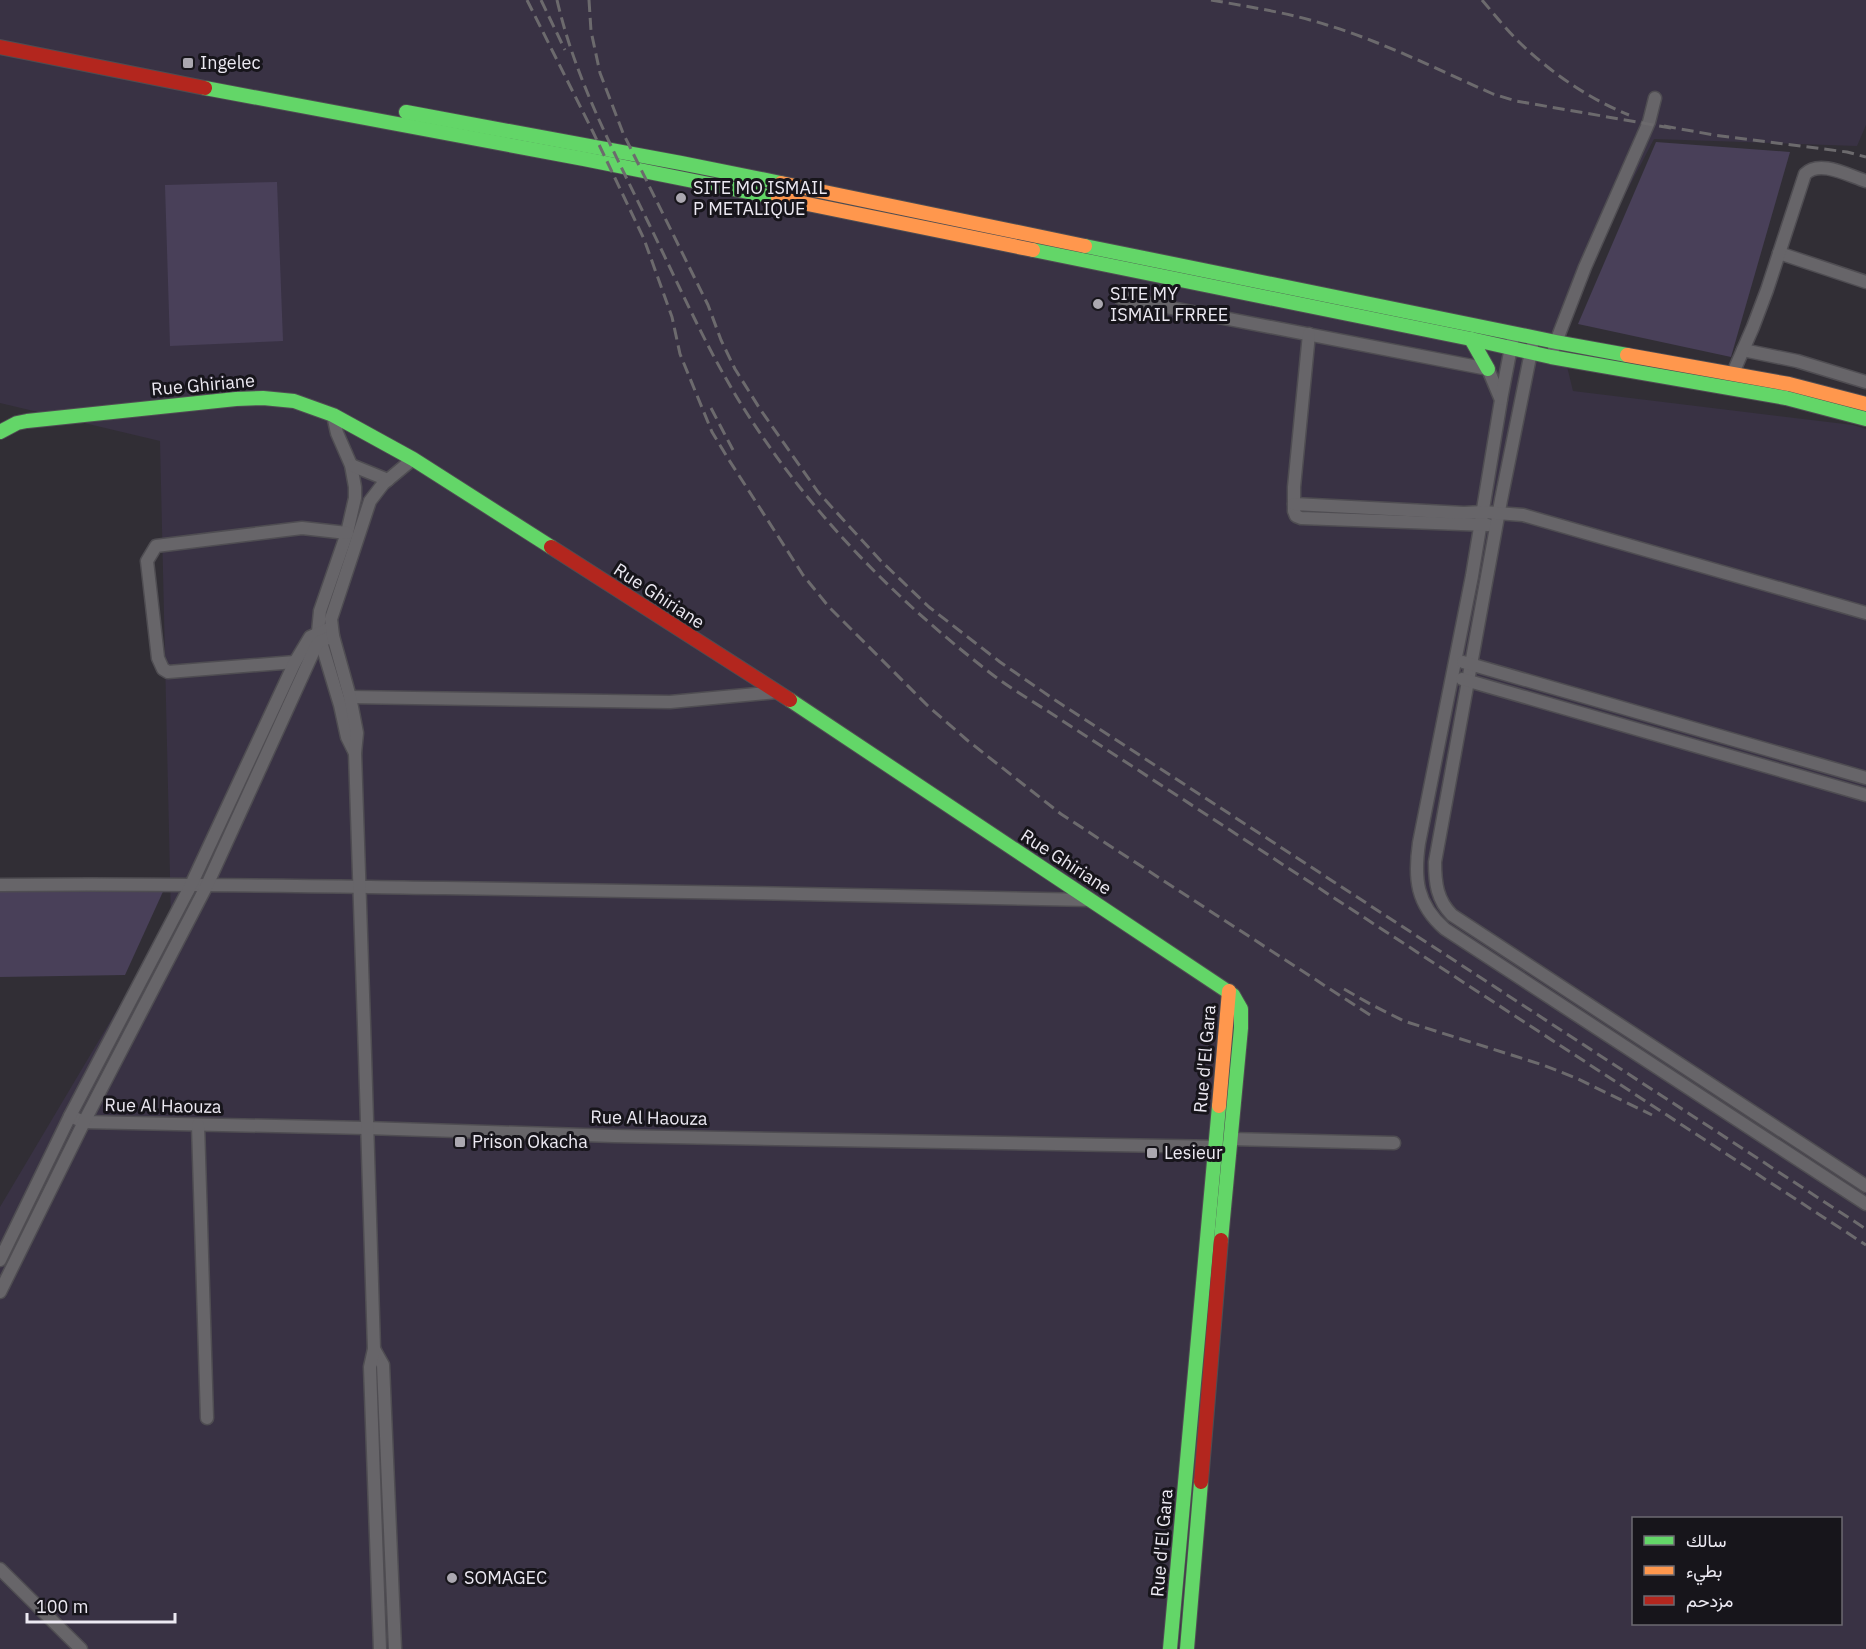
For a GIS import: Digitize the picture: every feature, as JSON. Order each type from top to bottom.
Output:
[{"type":"main road","points":[[0,35],[239,82],[681,163],[1556,342],[1789,384],[1866,404]]},
{"type":"main road","points":[[0,47],[573,157],[1551,357],[1786,398],[1866,419]]},
{"type":"main road","points":[[1471,339],[1488,369]]},
{"type":"main road","name":"Rue Ghiriane","points":[[0,419],[17,423],[263,398],[294,401],[333,415],[413,459],[777,692],[1228,991]]},
{"type":"main road","name":"Rue Ghiriane","points":[[0,432],[17,423]]},
{"type":"main road","name":"Rue d'El Gara","points":[[1187,1649],[1225,1145],[1228,991]]},
{"type":"main road","name":"Rue d'El Gara","points":[[1170,1649],[1225,1145]]},
{"type":"street","points":[[1551,357],[1585,267],[1649,122],[1655,98]]},
{"type":"street","points":[[1733,373],[1760,310],[1802,178],[1814,168],[1824,168],[1866,181]]},
{"type":"street","points":[[1779,253],[1866,282]]},
{"type":"street","points":[[1120,298],[1488,369],[1501,400]]},
{"type":"street","points":[[1514,332],[1464,616],[1419,843],[1417,880],[1422,902],[1445,929],[1866,1204]]},
{"type":"street","points":[[1309,334],[1294,487],[1295,514],[1301,518],[1480,525],[1496,525],[1513,514]]},
{"type":"street","points":[[1535,337],[1496,525],[1435,862],[1439,899],[1452,915],[1866,1186]]},
{"type":"street","points":[[1743,350],[1780,356],[1866,382]]},
{"type":"street","points":[[0,1290],[207,885],[315,649],[319,637],[320,611],[347,533],[355,498],[351,465],[337,433],[333,415]]},
{"type":"street","points":[[380,1649],[370,1367],[374,1349],[355,753],[357,733],[350,697],[332,632],[334,608],[370,501],[377,490],[413,459]]},
{"type":"street","points":[[351,465],[388,480]]},
{"type":"street","points":[[1294,504],[1513,514],[1866,613]]},
{"type":"street","points":[[295,662],[168,672],[163,669],[158,658],[147,561],[156,546],[302,528],[347,533]]},
{"type":"street","points":[[1464,616],[1480,620]]},
{"type":"street","points":[[0,1260],[70,1116],[191,885],[307,639],[332,632]]},
{"type":"street","points":[[319,637],[340,705],[347,737],[355,753]]},
{"type":"street","points":[[1455,660],[1866,778]]},
{"type":"street","points":[[1452,676],[1866,795]]},
{"type":"street","points":[[350,697],[669,702],[777,692]]},
{"type":"street","points":[[1795,775],[1800,759]]},
{"type":"street","points":[[1417,880],[1436,878]]},
{"type":"street","points":[[0,885],[361,887],[1092,900]]},
{"type":"street","name":"Rue Al Haouza","points":[[70,1116],[84,1122],[614,1136],[1225,1145],[1394,1143]]},
{"type":"street","points":[[198,1125],[207,1418]]},
{"type":"street","points":[[374,1349],[383,1365],[395,1649]]},
{"type":"street","points":[[0,1569],[81,1649]]},
{"type":"shaded area","points":[[0,0],[1866,0],[1866,125],[1857,146],[1654,139],[1557,325],[1573,391],[1853,425],[1866,429],[1866,1649],[0,1649],[0,1207],[171,919],[160,441],[0,403]]},
{"type":"shaded area","points":[[1656,142],[1790,152],[1731,357],[1578,324]]},
{"type":"shaded area","points":[[277,182],[283,341],[170,346],[165,185]]},
{"type":"shaded area","points":[[166,885],[125,975],[0,977],[0,886]]},
{"type":"railway","points":[[527,0],[644,239],[672,317],[680,354],[712,432],[803,575],[829,607],[928,706],[967,740],[1061,814],[1373,1017]]},
{"type":"railway","points":[[541,0],[565,50]]},
{"type":"railway","points":[[557,0],[584,86],[720,369],[748,415],[800,488],[828,522],[888,585],[954,644],[1010,687],[1866,1245]]},
{"type":"railway","points":[[589,0],[591,31],[600,73],[623,133],[708,305],[735,369],[818,492],[880,560],[929,607],[1000,662],[1055,700],[1866,1229]]},
{"type":"railway","points":[[1211,0],[1299,17],[1348,32],[1493,94],[1516,101],[1671,128]]},
{"type":"railway","points":[[1482,0],[1514,37],[1544,64],[1585,93],[1629,115]]},
{"type":"railway","points":[[1664,126],[1714,135],[1847,152],[1866,157]]},
{"type":"railway","points":[[711,408],[733,450]]},
{"type":"railway","points":[[1344,989],[1404,1021],[1543,1065],[1576,1078],[1652,1115]]},
{"type":"traffic: fast","points":[[205,88],[778,198]]},
{"type":"traffic: fast","points":[[406,112],[781,183]]},
{"type":"traffic: fast","points":[[1085,246],[1627,355]]},
{"type":"traffic: fast","points":[[1033,250],[1551,357],[1786,398],[1866,419]]},
{"type":"traffic: fast","points":[[1471,339],[1488,369]]},
{"type":"traffic: fast","points":[[0,432],[17,423],[27,421],[236,399],[263,398],[294,401],[333,415],[413,459],[551,547]]},
{"type":"traffic: fast","points":[[790,700],[1233,995],[1241,1009],[1241,1028],[1221,1240]]},
{"type":"traffic: fast","points":[[1170,1649],[1219,1106]]},
{"type":"traffic: fast","points":[[1187,1649],[1201,1482]]},
{"type":"traffic: slow","points":[[781,183],[1085,246]]},
{"type":"traffic: slow","points":[[778,198],[1033,250]]},
{"type":"traffic: slow","points":[[1627,355],[1789,384],[1866,404]]},
{"type":"traffic: slow","points":[[1219,1106],[1229,991]]},
{"type":"traffic: jam","points":[[0,47],[205,88]]},
{"type":"traffic: jam","points":[[551,547],[790,700]]},
{"type":"traffic: jam","points":[[1201,1482],[1221,1240]]},
{"type":"place","name":"Ingelec","points":[[188,63]]},
{"type":"place","name":"SITE MO ISMAIL P METALIQUE","points":[[681,198]]},
{"type":"place","name":"SITE MY ISMAIL FRREE","points":[[1098,304]]},
{"type":"place","name":"Prison Okacha","points":[[460,1142]]},
{"type":"place","name":"Lesieur","points":[[1152,1153]]},
{"type":"place","name":"SOMAGEC","points":[[452,1578]]}]
